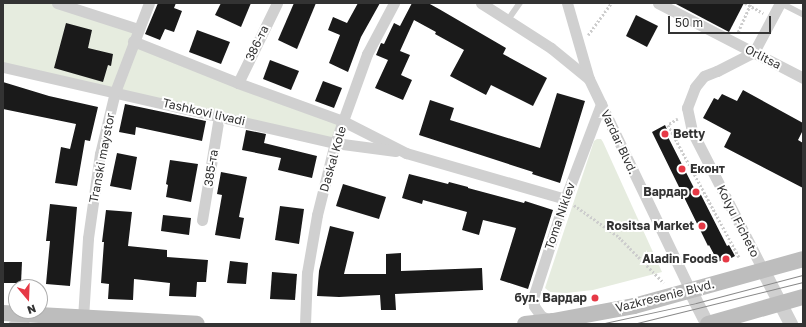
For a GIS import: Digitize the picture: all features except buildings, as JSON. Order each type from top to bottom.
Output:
[{"type":"main road","name":"Vazkresenie Blvd.","points":[[525,324],[553,321],[634,306],[803,259]]},
{"type":"main road","points":[[707,324],[803,297]]},
{"type":"main road","points":[[48,316],[197,324]]},
{"type":"street","points":[[57,3],[138,29]]},
{"type":"street","name":"Transki maystor","points":[[83,318],[88,238],[100,154],[115,92],[133,41],[149,3]]},
{"type":"street","name":"386-та","points":[[238,83],[276,3]]},
{"type":"street","name":"Daskal Kole","points":[[305,324],[307,273],[317,215],[335,143],[367,54],[394,3]]},
{"type":"street","name":"Vardar Blvd.","points":[[481,3],[552,48],[589,79],[707,324]]},
{"type":"street","points":[[567,3],[589,79]]},
{"type":"street","name":"Orlitsa","points":[[658,3],[803,78]]},
{"type":"street","points":[[754,52],[781,3]]},
{"type":"street","name":"Tashkovi livadi","points":[[133,41],[238,83],[344,121],[406,152]]},
{"type":"street","name":"Kolyu Ficheto","points":[[754,52],[704,76],[695,87],[687,108],[692,131],[763,270]]},
{"type":"street","name":"Tashkovi livadi","points":[[3,67],[335,143],[406,152],[565,199]]},
{"type":"street","name":"Toma Niklev","points":[[553,321],[540,316],[534,306],[533,298],[565,199],[601,104]]},
{"type":"street","name":"385-та","points":[[202,220],[220,116]]},
{"type":"street","points":[[763,270],[791,324]]},
{"type":"lane","points":[[508,20],[520,3]]},
{"type":"lane","points":[[781,3],[803,14]]},
{"type":"lane","points":[[12,324],[32,319]]},
{"type":"path","points":[[580,48],[611,3]]},
{"type":"path","points":[[745,3],[772,18]]},
{"type":"path","points":[[668,125],[739,257]]},
{"type":"path","points":[[565,199],[619,237],[662,281]]},
{"type":"shaded area","points":[[3,3],[57,3],[138,29],[115,92],[3,67]]},
{"type":"shaded area","points":[[134,43],[341,122],[333,140],[116,91]]},
{"type":"shaded area","points":[[601,139],[603,142],[662,272],[593,290],[566,293],[550,292],[545,288],[594,141]]},
{"type":"tram line","points":[[600,324],[696,303],[803,275]]},
{"type":"tram line","points":[[633,324],[803,282]]},
{"type":"place","name":"Betty","points":[[665,134]]},
{"type":"place","name":"Еконт","points":[[682,169]]},
{"type":"place","name":"Вардар","points":[[696,192]]},
{"type":"place","name":"Rositsa Market","points":[[702,226]]},
{"type":"place","name":"Aladin Foods","points":[[726,259]]},
{"type":"place","name":"бул. Вардар","points":[[595,298]]}]
